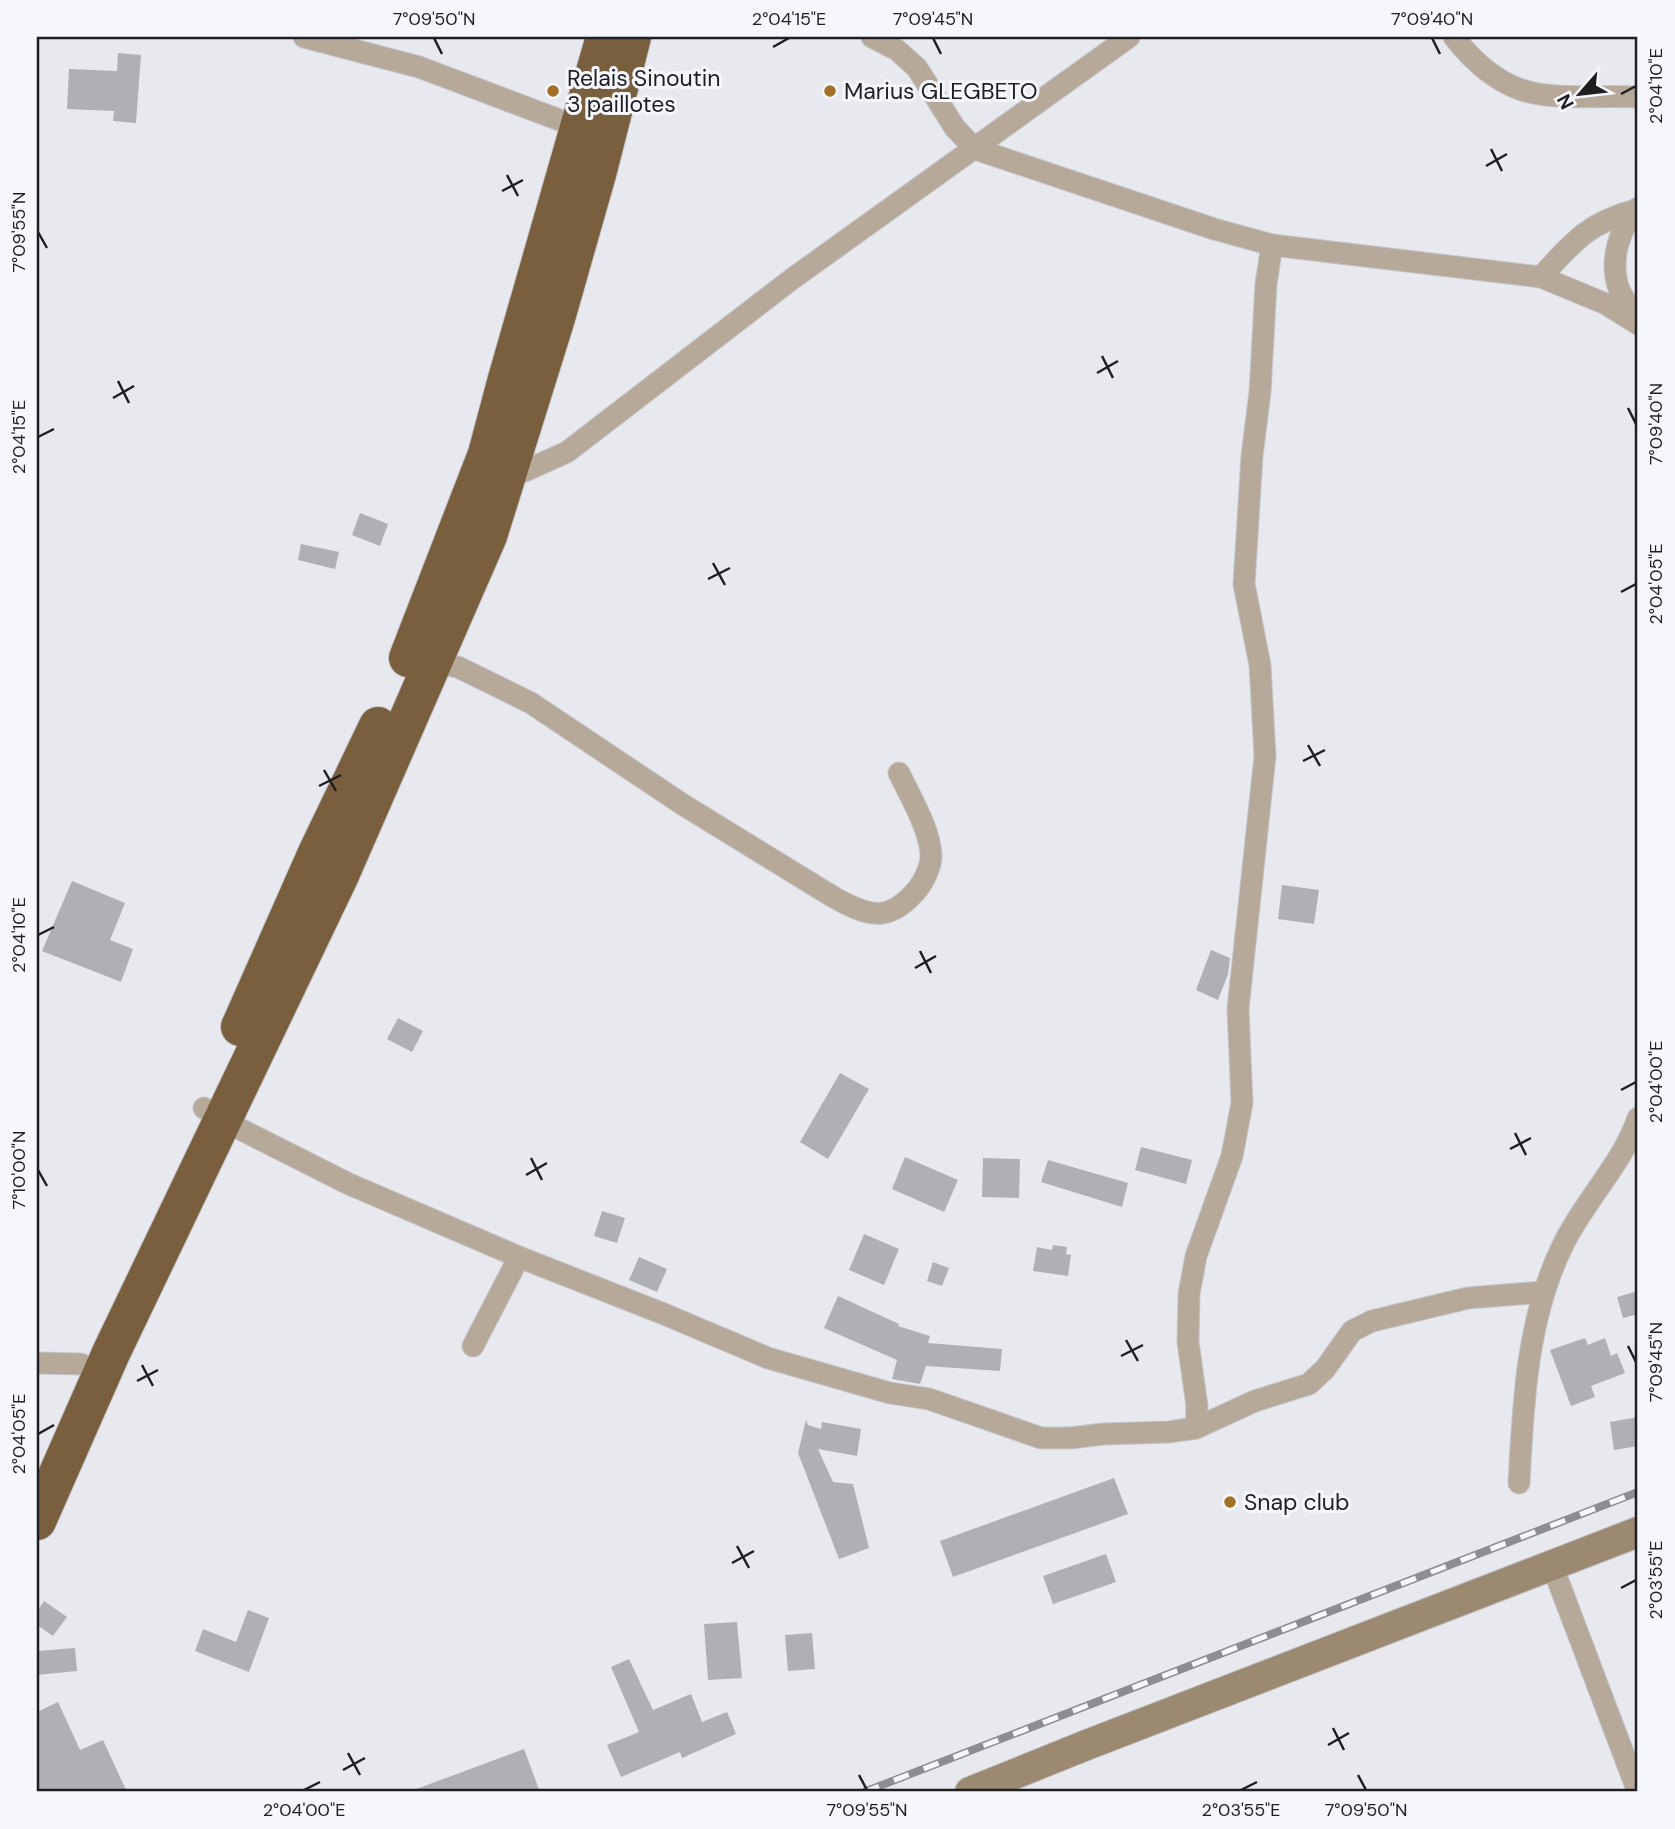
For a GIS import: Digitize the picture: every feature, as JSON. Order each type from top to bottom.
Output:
[{"type":"highway","points":[[37,1456],[80,1364],[340,875],[488,536],[495,473],[578,127],[606,37]]},
{"type":"highway","points":[[37,1521],[214,1114],[317,853],[400,681],[495,473],[571,266],[632,37]]},
{"type":"street","points":[[304,37],[419,67],[578,127]]},
{"type":"street","points":[[872,37],[897,50],[917,68],[955,128],[975,149],[1214,229],[1272,245],[1541,277],[1606,304],[1638,323]]},
{"type":"street","points":[[495,473],[525,471],[567,452],[792,279],[1129,37]]},
{"type":"street","points":[[1454,37],[1486,72],[1511,88],[1542,95],[1638,97]]},
{"type":"street","points":[[1541,277],[1575,240],[1594,226],[1611,216],[1637,209]]},
{"type":"street","points":[[1637,209],[1626,221],[1617,245],[1616,268],[1619,288],[1638,323]]},
{"type":"street","points":[[1196,1428],[1197,1406],[1188,1342],[1189,1294],[1196,1256],[1232,1156],[1242,1103],[1238,1009],[1265,756],[1259,665],[1244,584],[1246,528],[1272,245]]},
{"type":"street","points":[[433,663],[458,667],[531,703],[682,804],[856,909],[874,914],[890,913],[903,906],[920,887],[931,860],[923,824],[899,773]]},
{"type":"street","points":[[214,1114],[349,1184],[519,1257],[768,1358],[890,1393],[929,1399],[1041,1438],[1168,1432],[1196,1428],[1255,1401],[1309,1384],[1325,1369],[1352,1331],[1372,1321],[1468,1298],[1543,1292]]},
{"type":"street","points":[[1519,1483],[1524,1392],[1543,1292],[1562,1245],[1616,1162],[1638,1118]]},
{"type":"street","points":[[473,1346],[519,1257]]},
{"type":"street","points":[[37,1363],[80,1364]]},
{"type":"street","points":[[970,1792],[1638,1532]]},
{"type":"street","points":[[1552,1565],[1638,1792]]},
{"type":"building","points":[[118,53],[141,55],[136,123],[113,121],[114,111],[67,109],[69,69],[117,71]]},
{"type":"building","points":[[360,513],[388,524],[380,546],[352,535]]},
{"type":"building","points":[[301,544],[339,552],[335,569],[298,560]]},
{"type":"building","points":[[72,881],[125,903],[110,940],[133,949],[121,982],[42,951]]},
{"type":"building","points":[[1282,885],[1319,890],[1314,924],[1278,919]]},
{"type":"building","points":[[1211,950],[1230,958],[1228,974],[1218,1000],[1196,990]]},
{"type":"building","points":[[398,1018],[423,1031],[412,1052],[387,1039]]},
{"type":"building","points":[[840,1073],[869,1089],[828,1159],[800,1142]]},
{"type":"building","points":[[1141,1147],[1192,1160],[1186,1184],[1135,1170]]},
{"type":"building","points":[[905,1157],[958,1180],[944,1212],[892,1189]]},
{"type":"building","points":[[983,1158],[1020,1159],[1019,1198],[982,1197]]},
{"type":"building","points":[[1048,1160],[1128,1183],[1122,1207],[1041,1182]]},
{"type":"building","points":[[602,1211],[625,1218],[617,1243],[594,1236]]},
{"type":"building","points":[[864,1234],[899,1249],[884,1285],[849,1270]]},
{"type":"building","points":[[1053,1245],[1067,1247],[1066,1254],[1071,1255],[1068,1276],[1033,1271],[1037,1247],[1052,1250]]},
{"type":"building","points":[[639,1257],[667,1269],[657,1292],[629,1280]]},
{"type":"building","points":[[933,1262],[949,1268],[942,1286],[927,1281]]},
{"type":"building","points":[[1638,1291],[1638,1314],[1623,1318],[1617,1297]]},
{"type":"building","points":[[838,1296],[899,1324],[898,1326],[930,1336],[928,1343],[1002,1349],[1000,1371],[926,1366],[920,1384],[892,1379],[897,1360],[824,1328]]},
{"type":"building","points":[[1585,1338],[1588,1345],[1605,1338],[1611,1356],[1617,1353],[1625,1373],[1591,1386],[1595,1397],[1571,1406],[1550,1350]]},
{"type":"building","points":[[1638,1417],[1638,1446],[1614,1450],[1610,1422]]},
{"type":"building","points":[[806,1420],[808,1425],[821,1429],[822,1422],[861,1429],[857,1456],[818,1449],[833,1482],[853,1484],[869,1548],[839,1559],[798,1453]]},
{"type":"building","points":[[1114,1478],[1128,1514],[953,1577],[940,1541]]},
{"type":"building","points":[[1106,1554],[1116,1582],[1053,1604],[1043,1576]]},
{"type":"building","points":[[44,1601],[67,1617],[53,1636],[37,1625],[37,1611]]},
{"type":"building","points":[[248,1610],[269,1618],[249,1672],[195,1651],[203,1629],[236,1642]]},
{"type":"building","points":[[737,1622],[742,1678],[708,1680],[704,1624]]},
{"type":"building","points":[[812,1633],[815,1669],[788,1671],[785,1635]]},
{"type":"building","points":[[75,1648],[77,1671],[37,1675],[37,1651]]},
{"type":"building","points":[[629,1659],[653,1710],[691,1694],[702,1722],[727,1712],[736,1734],[682,1758],[680,1752],[621,1777],[607,1745],[639,1732],[611,1667]]},
{"type":"building","points":[[58,1702],[80,1750],[103,1740],[127,1792],[37,1792],[37,1712]]},
{"type":"building","points":[[524,1749],[540,1792],[411,1792],[411,1791]]},
{"type":"railway","points":[[864,1792],[1638,1492]]},
{"type":"place","name":"Relais Sinoutin 3 paillotes","points":[[553,91]]},
{"type":"place","name":"Marius GLEGBETO","points":[[830,91]]},
{"type":"place","name":"Snap club","points":[[1230,1502]]}]
